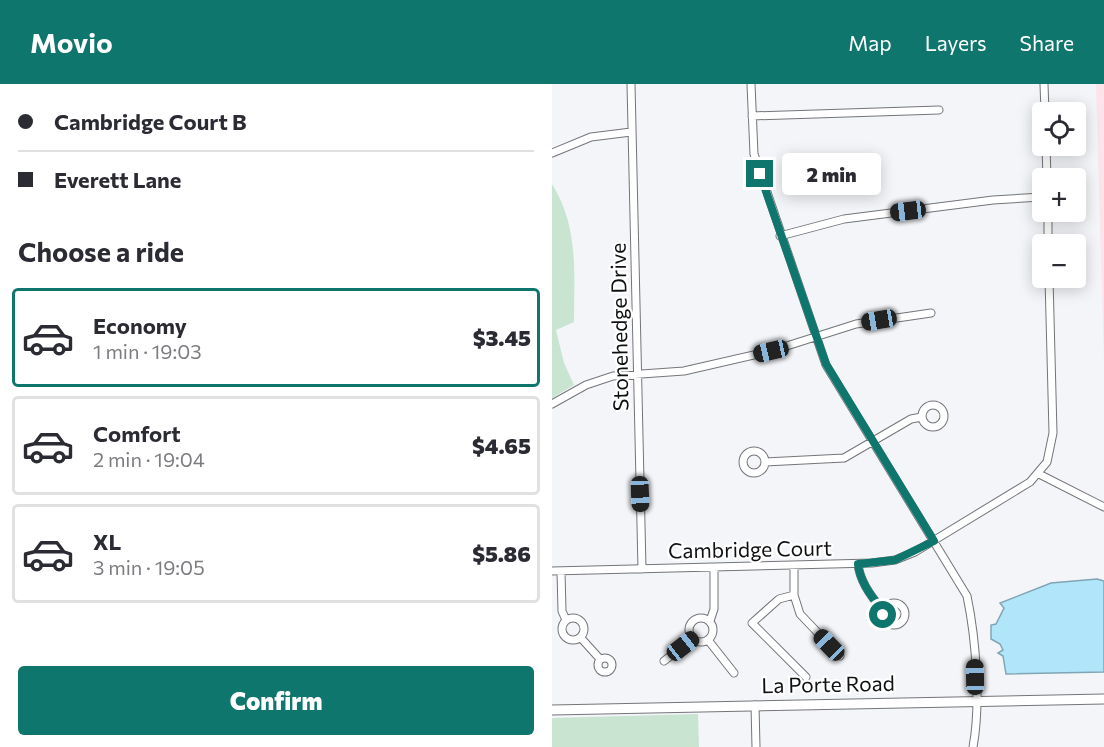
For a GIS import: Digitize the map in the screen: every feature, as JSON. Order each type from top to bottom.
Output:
[{"type":"street","name":"Stonehedge Drive","points":[[631,84],[642,569]]},
{"type":"street","points":[[751,84],[754,154],[815,338],[835,381],[967,596],[974,629],[973,747]]},
{"type":"street","points":[[1044,84],[1045,102]]},
{"type":"street","points":[[752,116],[939,110]]},
{"type":"street","points":[[552,153],[591,137],[632,132]]},
{"type":"street","points":[[780,236],[844,219],[993,200],[1032,198]]},
{"type":"street","points":[[1049,288],[1053,444],[1047,462],[1039,474],[1094,504],[1104,507]]},
{"type":"street","points":[[552,404],[596,381],[613,376],[663,374],[702,368],[867,322],[931,314]]},
{"type":"street","points":[[765,462],[844,458],[911,420],[922,417]]},
{"type":"street","name":"Cambridge Court","points":[[552,571],[858,564],[895,560],[934,541],[1039,474]]},
{"type":"street","points":[[858,564],[861,579],[872,598],[883,610]]},
{"type":"street","points":[[794,565],[794,595],[800,614],[840,656]]},
{"type":"street","points":[[710,621],[702,618],[693,621],[689,629],[693,638],[701,642],[708,640],[713,630],[710,621],[714,609],[714,567]]},
{"type":"street","points":[[561,571],[562,611],[566,620]]},
{"type":"street","points":[[794,595],[779,599],[752,623],[806,677]]},
{"type":"street","points":[[574,617],[582,621],[585,630],[580,638],[572,640],[564,636],[561,628],[566,620],[574,617]]},
{"type":"street","points":[[580,638],[600,659]]},
{"type":"street","points":[[664,661],[693,638]]},
{"type":"street","points":[[708,640],[734,673]]},
{"type":"street","name":"La Porte Road","points":[[552,710],[1104,699]]},
{"type":"street","points":[[755,705],[756,747]]},
{"type":"shaded area","points":[[1096,84],[1104,84],[1104,364]]},
{"type":"green space","points":[[552,184],[567,217],[573,251],[574,322],[556,330],[564,363],[574,385],[552,398]]},
{"type":"green space","points":[[698,714],[699,747],[552,747],[552,718]]},
{"type":"water","points":[[1097,579],[1104,581],[1104,672],[1006,674],[1003,656],[998,653],[1003,650],[1000,644],[991,639],[991,625],[996,624],[1004,608],[1000,603],[1051,583]]},
{"type":"route","points":[[760,174],[815,338],[826,364],[934,541],[905,557],[885,562],[858,564],[861,579],[872,598],[883,610],[883,615]]}]
